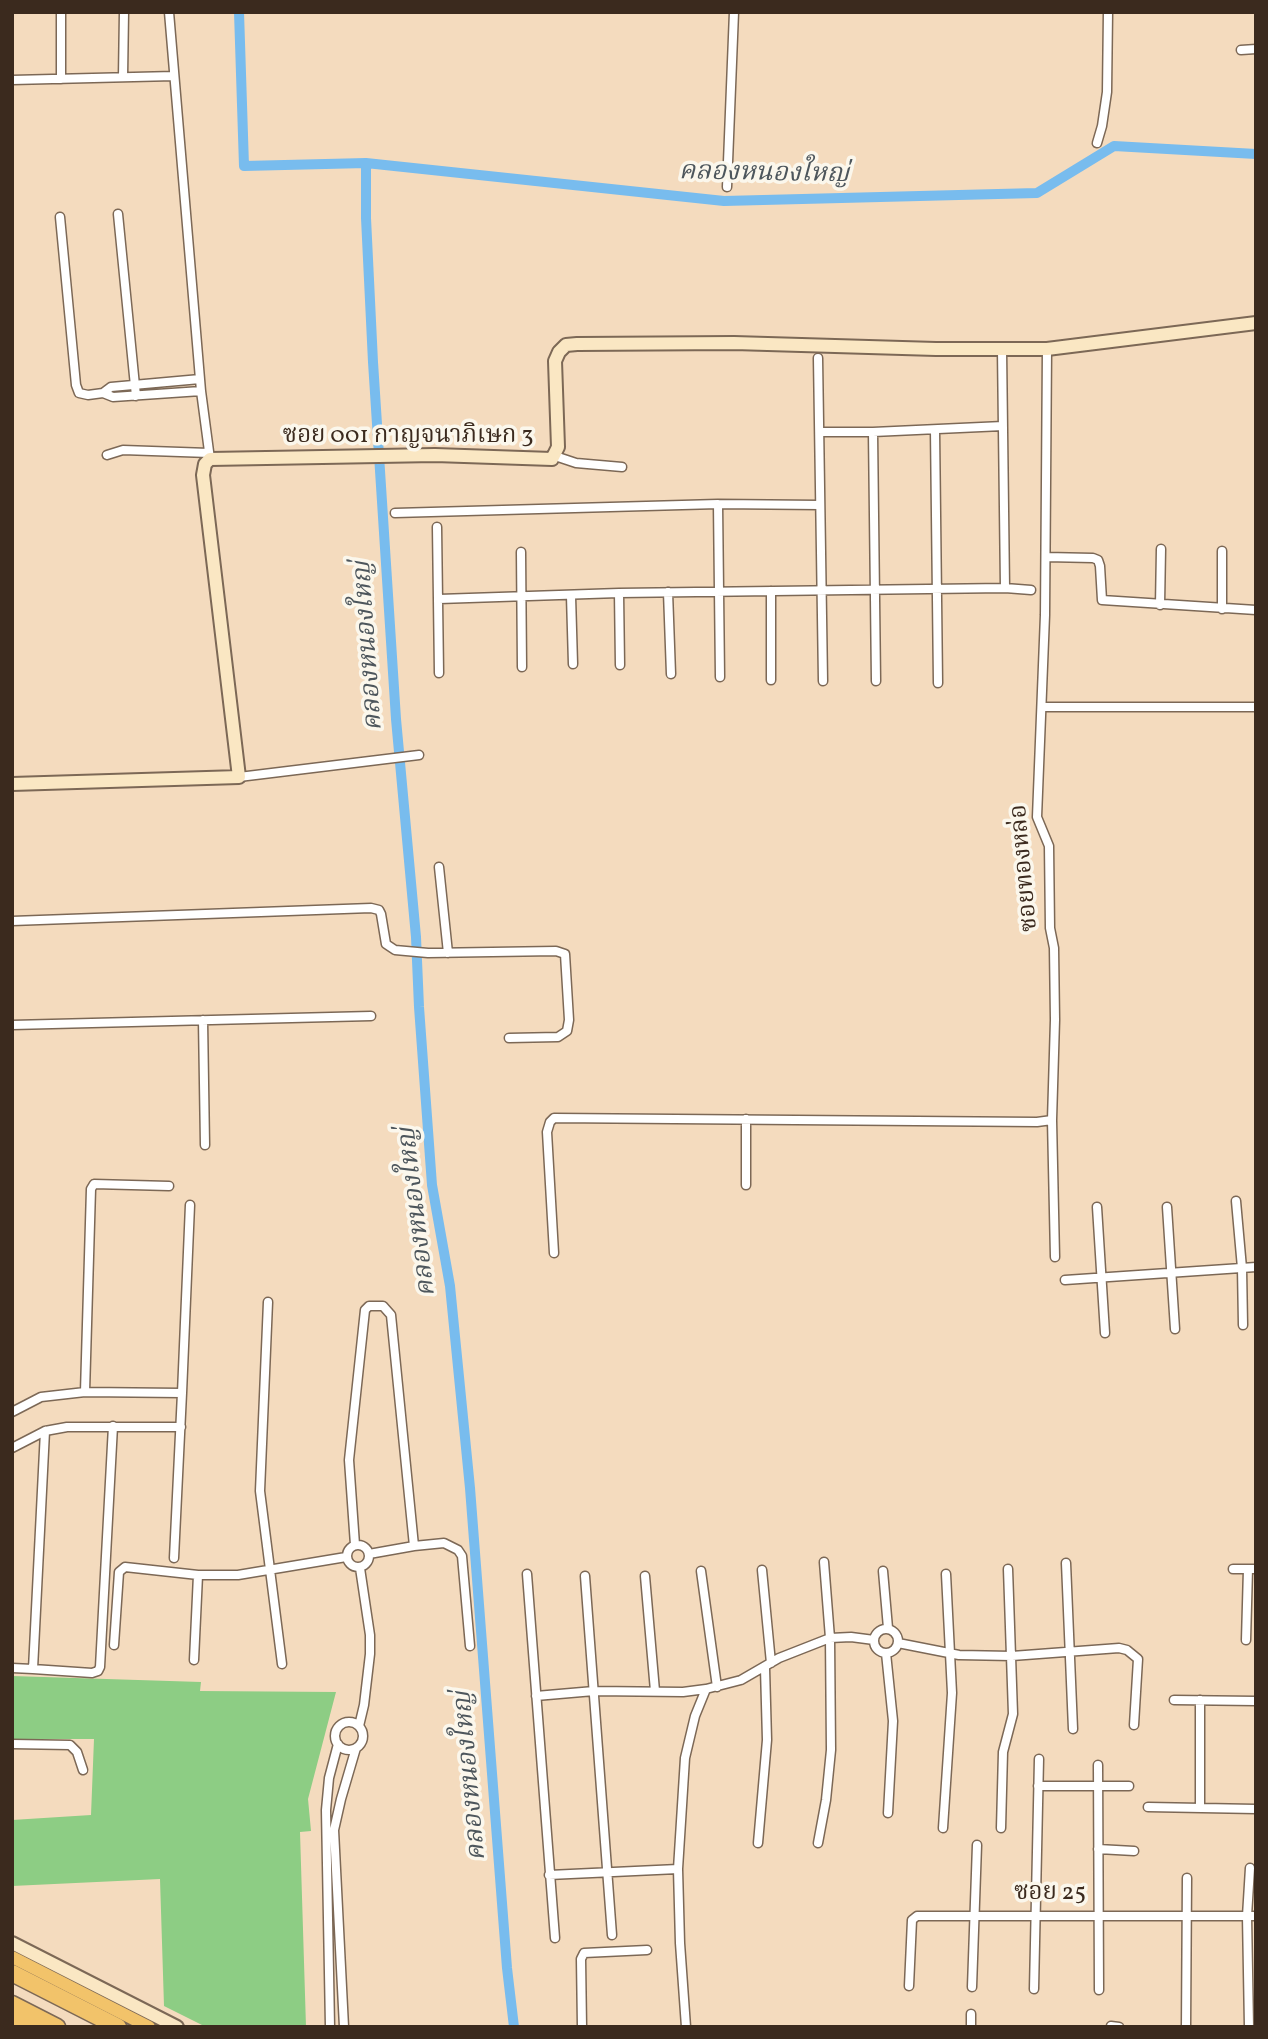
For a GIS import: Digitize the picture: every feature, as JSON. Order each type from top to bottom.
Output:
[{"type":"highway","points":[[12,1973],[118,2027]]},
{"type":"highway","points":[[12,2004],[57,2027]]},
{"type":"highway","points":[[12,2015],[30,2027]]},
{"type":"main road","points":[[12,1957],[149,2027]]},
{"type":"street","points":[[61,12],[61,79]]},
{"type":"street","points":[[123,78],[124,12]]},
{"type":"street","points":[[169,12],[201,391],[210,456],[203,475],[239,777]]},
{"type":"street","points":[[727,187],[734,12]]},
{"type":"street","points":[[1097,143],[1107,92],[1108,12]]},
{"type":"street","points":[[1241,50],[1256,49]]},
{"type":"street","points":[[12,80],[174,76]]},
{"type":"street","points":[[118,215],[136,396]]},
{"type":"street","points":[[60,217],[76,385],[79,393],[88,395],[103,393],[111,387],[200,379]]},
{"type":"street","name":"ซอย 001 กาญจนาภิเษก 3","points":[[210,456],[435,455],[547,460],[555,456],[558,446],[555,361],[566,345],[734,343],[1047,349],[1256,323]]},
{"type":"street","name":"ซอยทองหล่อ","points":[[1047,349],[1043,707],[1037,817],[1049,846],[1051,874],[1050,928],[1054,948],[1055,1020],[1052,1120],[1055,1257]]},
{"type":"street","points":[[1002,350],[1005,588]]},
{"type":"street","points":[[818,358],[823,681]]},
{"type":"street","points":[[103,393],[113,397],[201,391]]},
{"type":"street","points":[[821,432],[1003,426]]},
{"type":"street","points":[[935,430],[938,682]]},
{"type":"street","points":[[873,432],[876,681]]},
{"type":"street","points":[[107,455],[122,450],[210,456]]},
{"type":"street","points":[[555,456],[576,463],[622,467]]},
{"type":"street","points":[[395,513],[718,504],[820,505]]},
{"type":"street","points":[[718,504],[720,677]]},
{"type":"street","points":[[437,527],[439,673]]},
{"type":"street","points":[[1160,605],[1161,549]]},
{"type":"street","points":[[1222,551],[1222,609]]},
{"type":"street","points":[[521,552],[522,667]]},
{"type":"street","points":[[1046,557],[1098,560],[1102,600],[1256,610]]},
{"type":"street","points":[[439,599],[668,592],[1005,588],[1031,590]]},
{"type":"street","points":[[771,591],[771,680]]},
{"type":"street","points":[[668,592],[671,674]]},
{"type":"street","points":[[619,593],[620,665]]},
{"type":"street","points":[[571,596],[573,664]]},
{"type":"street","points":[[1043,707],[1256,707]]},
{"type":"street","points":[[12,784],[239,777],[419,755]]},
{"type":"street","points":[[439,867],[448,953]]},
{"type":"street","points":[[12,921],[371,908],[382,914],[387,946],[410,952],[556,951],[566,955],[569,1020],[567,1031],[558,1037],[509,1038]]},
{"type":"street","points":[[12,1025],[371,1016]]},
{"type":"street","points":[[203,1020],[205,1145]]},
{"type":"street","points":[[554,1253],[547,1132],[554,1118],[1052,1120]]},
{"type":"street","points":[[746,1119],[746,1185]]},
{"type":"street","points":[[85,1392],[91,1189],[94,1184],[100,1182],[169,1186]]},
{"type":"street","points":[[1236,1201],[1242,1268],[1242,1325]]},
{"type":"street","points":[[174,1558],[190,1205]]},
{"type":"street","points":[[1097,1207],[1105,1333]]},
{"type":"street","points":[[1167,1207],[1175,1329]]},
{"type":"street","points":[[1065,1280],[1256,1267]]},
{"type":"street","points":[[268,1302],[260,1491],[282,1664]]},
{"type":"street","points":[[355,1545],[349,1460],[365,1310],[369,1306],[383,1306],[391,1315],[414,1546]]},
{"type":"street","points":[[12,1412],[41,1397],[85,1392],[182,1393]]},
{"type":"street","points":[[12,1668],[92,1673],[100,1667],[113,1426]]},
{"type":"street","points":[[12,1448],[45,1432],[67,1427],[181,1426]]},
{"type":"street","points":[[33,1669],[45,1432]]},
{"type":"street","points":[[369,1554],[444,1543],[458,1550],[462,1556],[470,1646]]},
{"type":"street","points":[[355,1545],[366,1548],[369,1561],[360,1568],[352,1567],[346,1557],[349,1549],[355,1545]]},
{"type":"street","points":[[114,1645],[120,1569],[127,1566],[198,1575],[238,1575],[346,1557]]},
{"type":"street","points":[[818,1843],[831,1750],[830,1638],[824,1562]]},
{"type":"street","points":[[1066,1563],[1073,1729]]},
{"type":"street","points":[[344,2027],[330,1833],[356,1748],[363,1737],[359,1726],[364,1705],[370,1634],[360,1568]]},
{"type":"street","points":[[1001,1828],[1003,1752],[1013,1714],[1007,1569]]},
{"type":"street","points":[[1233,1569],[1252,1569],[1247,1640]]},
{"type":"street","points":[[758,1843],[767,1740],[768,1665],[762,1570]]},
{"type":"street","points":[[701,1571],[717,1687]]},
{"type":"street","points":[[883,1571],[888,1628],[897,1635],[898,1643],[894,1650],[886,1653],[876,1648],[874,1640],[877,1632],[888,1628]]},
{"type":"street","points":[[527,1574],[555,1938]]},
{"type":"street","points":[[943,1828],[952,1693],[946,1574]]},
{"type":"street","points":[[194,1660],[198,1575]]},
{"type":"street","points":[[584,1576],[612,1935]]},
{"type":"street","points":[[645,1576],[655,1691]]},
{"type":"street","points":[[536,1696],[594,1691],[682,1692],[706,1689],[741,1680],[830,1638],[874,1640]]},
{"type":"street","points":[[898,1643],[950,1654],[1012,1656],[1119,1648],[1127,1650],[1136,1656],[1134,1725]]},
{"type":"street","points":[[886,1653],[893,1721],[888,1813]]},
{"type":"street","points":[[686,2027],[678,1869],[685,1758],[695,1716],[706,1689]]},
{"type":"street","points":[[1174,1700],[1256,1701]]},
{"type":"street","points":[[1200,1700],[1200,1808]]},
{"type":"street","points":[[330,2027],[329,1778],[338,1744],[335,1734],[342,1724],[354,1723],[359,1726]]},
{"type":"street","points":[[12,1744],[71,1745],[77,1752],[83,1770]]},
{"type":"street","points":[[338,1744],[345,1749],[356,1748]]},
{"type":"street","points":[[1034,1989],[1039,1759]]},
{"type":"street","points":[[1098,1765],[1099,1990]]},
{"type":"street","points":[[1038,1786],[1129,1786]]},
{"type":"street","points":[[1148,1807],[1256,1809]]},
{"type":"street","points":[[972,1987],[977,1844]]},
{"type":"street","points":[[1098,1849],[1134,1851]]},
{"type":"street","points":[[1249,2027],[1250,1868]]},
{"type":"street","points":[[549,1874],[678,1869]]},
{"type":"street","points":[[1186,2027],[1188,1878]]},
{"type":"street","name":"ซอย 25","points":[[909,1986],[913,1918],[975,1914],[1251,1916]]},
{"type":"street","points":[[12,1943],[177,2027]]},
{"type":"street","points":[[582,2027],[581,1959],[584,1953],[647,1950]]},
{"type":"street","points":[[330,1976],[340,1976]]},
{"type":"street","points":[[971,2014],[971,2027]]},
{"type":"street","points":[[1111,2026],[1119,2027]]},
{"type":"green space","points":[[12,1676],[201,1682],[200,1691],[336,1692],[308,1799],[311,1831],[300,1832],[306,2027],[206,2027],[164,2006],[160,1879],[12,1886],[12,1820],[91,1815],[94,1739],[12,1739]]},
{"type":"waterway","points":[[239,12],[244,166],[366,163]]},
{"type":"waterway","name":"คลองหนองใหญ่","points":[[514,2027],[507,1968],[470,1488],[450,1286],[432,1185],[416,937],[396,719],[373,362],[366,163],[724,201],[1037,193],[1114,146],[1256,154]]}]
